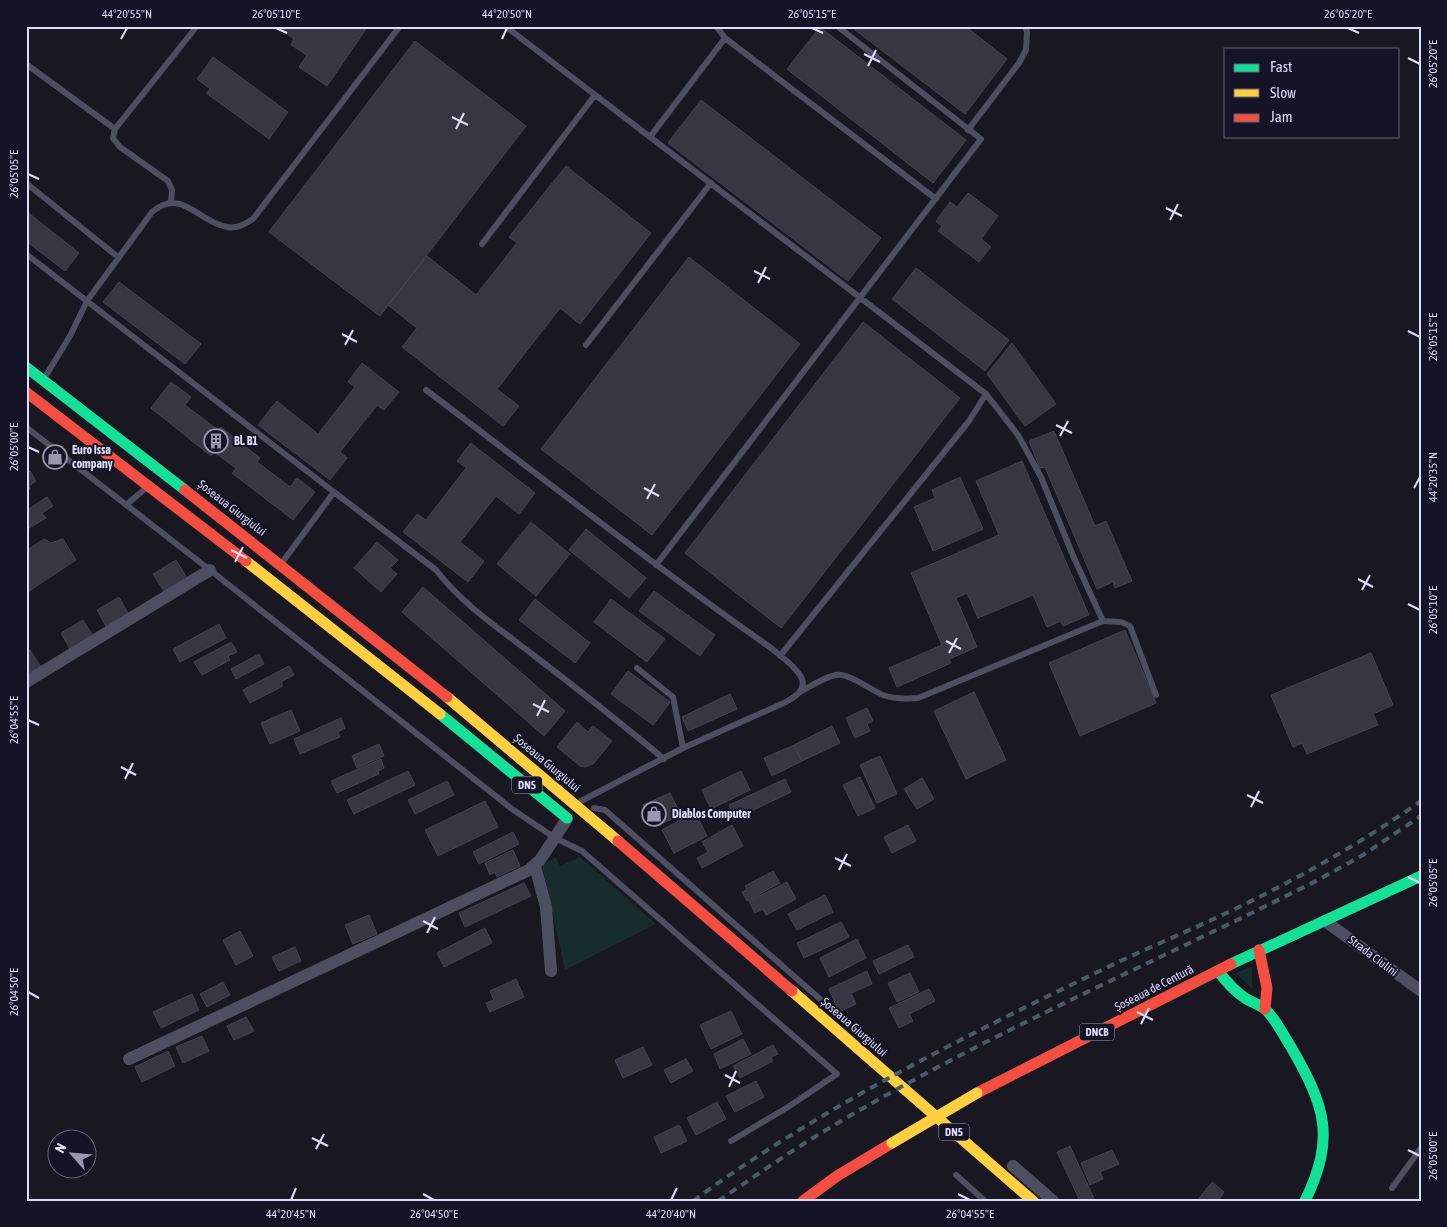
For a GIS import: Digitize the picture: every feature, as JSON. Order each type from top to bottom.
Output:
[{"type":"main road","name":"Șoseaua Giurgiului","points":[[26,367],[282,564],[425,678],[576,804],[1033,1201]]},
{"type":"main road","name":"DN5","points":[[26,392],[228,546],[414,693],[571,822]]},
{"type":"main road","name":"Șoseaua de Centură","points":[[803,1201],[836,1176],[977,1093],[1259,950],[1421,876]]},
{"type":"main road","points":[[1259,950],[1267,988],[1265,1010]]},
{"type":"main road","points":[[1218,971],[1247,1000],[1265,1010],[1276,1024],[1299,1062],[1318,1104],[1324,1124],[1325,1144],[1322,1164],[1316,1182],[1305,1201]]},
{"type":"main road","name":"DN5","points":[[915,1119],[930,1132]]},
{"type":"street","points":[[26,682],[210,570]]},
{"type":"street","points":[[129,1059],[535,866],[555,838],[571,822]]},
{"type":"street","points":[[535,866],[546,907],[551,971]]},
{"type":"street","name":"Strada Ciulini","points":[[1325,921],[1421,991]]},
{"type":"street","points":[[1013,1166],[1054,1201]]},
{"type":"lane","points":[[171,203],[172,190],[168,181],[120,147],[113,138],[115,129],[197,26]]},
{"type":"lane","points":[[43,379],[70,336],[87,301],[152,212],[160,205],[171,203],[183,204],[227,227],[240,226],[253,219],[400,26]]},
{"type":"lane","points":[[505,26],[986,394],[1018,434],[1041,477],[1074,558],[1103,621]]},
{"type":"lane","points":[[716,26],[725,38],[936,199]]},
{"type":"lane","points":[[656,564],[981,139],[837,26]]},
{"type":"lane","points":[[968,130],[1019,63],[1026,50],[1027,32],[1025,26]]},
{"type":"lane","points":[[650,137],[725,38]]},
{"type":"lane","points":[[26,64],[115,129]]},
{"type":"lane","points":[[482,244],[595,95]]},
{"type":"lane","points":[[26,183],[118,257]]},
{"type":"lane","points":[[586,345],[711,184]]},
{"type":"lane","points":[[26,254],[436,570],[446,582],[488,620],[603,708],[664,759]]},
{"type":"lane","points":[[426,390],[780,656],[795,669],[802,679],[802,687],[799,692]]},
{"type":"lane","points":[[780,656],[969,421],[986,394]]},
{"type":"lane","points":[[26,427],[512,809],[555,838],[582,851],[837,1074],[788,1107],[731,1141]]},
{"type":"lane","points":[[126,505],[149,486]]},
{"type":"lane","points":[[282,564],[334,492]]},
{"type":"lane","points":[[576,804],[684,748],[786,702],[799,692],[829,677],[838,675],[848,677],[883,695],[901,699],[918,698],[1103,621],[1121,622],[1130,626],[1156,695]]},
{"type":"lane","points":[[637,668],[673,697],[684,748]]},
{"type":"lane","points":[[576,804],[605,810],[878,1050]]},
{"type":"lane","points":[[1392,1188],[1421,1148]]},
{"type":"lane","points":[[956,1175],[985,1201]]},
{"type":"green space","points":[[556,857],[560,866],[580,857],[656,924],[565,970],[542,865]]},
{"type":"green space","points":[[1252,966],[1252,989],[1236,973]]},
{"type":"building","points":[[275,26],[368,26],[327,86],[299,67],[307,55],[291,45],[294,39]]},
{"type":"building","points":[[850,26],[965,26],[1007,59],[965,114]]},
{"type":"building","points":[[820,27],[966,140],[933,183],[787,69]]},
{"type":"building","points":[[415,41],[526,126],[380,316],[269,232]]},
{"type":"building","points":[[213,57],[288,112],[269,139],[206,93],[210,89],[197,79]]},
{"type":"building","points":[[701,100],[881,238],[848,281],[668,143]]},
{"type":"building","points":[[566,166],[651,233],[580,324],[560,308],[497,389],[519,406],[503,426],[402,347],[417,328],[388,305],[427,256],[476,295],[517,243],[509,237]]},
{"type":"building","points":[[968,193],[998,216],[981,239],[991,247],[979,262],[938,231],[942,226],[936,221],[950,202],[957,207]]},
{"type":"building","points":[[26,211],[79,253],[65,271],[26,241]]},
{"type":"building","points":[[689,257],[800,344],[652,535],[541,449]]},
{"type":"building","points":[[916,268],[1009,340],[985,371],[892,299]]},
{"type":"building","points":[[119,282],[201,344],[185,364],[103,302]]},
{"type":"building","points":[[863,322],[960,398],[781,628],[685,553]]},
{"type":"building","points":[[1012,343],[1056,404],[1025,426],[987,374]]},
{"type":"building","points":[[362,363],[399,392],[384,410],[377,405],[340,452],[347,458],[330,480],[258,425],[277,401],[318,434],[355,387],[348,382]]},
{"type":"building","name":"Bl. B1","points":[[171,382],[191,397],[185,405],[218,430],[221,427],[260,458],[257,462],[290,487],[297,478],[315,492],[293,520],[232,473],[236,468],[214,452],[211,456],[151,408]]},
{"type":"building","points":[[1054,431],[1095,526],[1106,521],[1132,581],[1115,588],[1113,582],[1097,589],[1045,467],[1040,468],[1029,441]]},
{"type":"building","points":[[471,443],[535,493],[519,514],[496,496],[460,542],[484,561],[468,582],[403,532],[417,514],[426,520],[466,468],[457,461]]},
{"type":"building","points":[[1022,461],[1089,615],[1063,626],[1061,621],[1047,627],[1033,595],[978,618],[967,593],[956,598],[977,647],[949,659],[951,663],[897,687],[889,668],[942,645],[911,573],[999,535],[976,481]]},
{"type":"building","points":[[30,471],[36,481],[26,491],[26,474]]},
{"type":"building","points":[[960,477],[983,529],[933,551],[914,507],[935,498],[932,490]]},
{"type":"building","points":[[47,497],[53,506],[42,513],[46,518],[26,530],[26,511]]},
{"type":"building","points":[[531,522],[570,554],[536,596],[497,564]]},
{"type":"building","points":[[586,529],[646,578],[629,598],[569,550]]},
{"type":"building","points":[[44,539],[51,543],[63,539],[76,560],[26,593],[26,551]]},
{"type":"building","points":[[377,542],[398,560],[390,568],[397,574],[381,592],[354,568]]},
{"type":"building","points":[[176,560],[187,578],[164,591],[153,574]]},
{"type":"building","points":[[423,587],[565,711],[544,736],[402,612]]},
{"type":"building","points":[[654,591],[715,635],[700,656],[639,611]]},
{"type":"building","points":[[119,597],[129,615],[107,628],[97,610]]},
{"type":"building","points":[[535,599],[590,643],[575,663],[519,620]]},
{"type":"building","points":[[611,599],[665,639],[647,662],[594,622]]},
{"type":"building","points":[[83,620],[93,636],[70,649],[61,633]]},
{"type":"building","points":[[219,624],[226,638],[180,662],[173,649]]},
{"type":"building","points":[[1125,630],[1156,703],[1080,736],[1049,663]]},
{"type":"building","points":[[231,642],[237,652],[228,656],[230,660],[202,675],[194,662]]},
{"type":"building","points":[[30,650],[41,667],[26,676],[26,653]]},
{"type":"building","points":[[1371,653],[1393,705],[1373,714],[1378,725],[1307,754],[1302,743],[1293,747],[1271,695]]},
{"type":"building","points":[[259,654],[264,664],[236,679],[231,669]]},
{"type":"building","points":[[289,666],[294,675],[281,682],[283,686],[250,703],[243,690]]},
{"type":"building","points":[[628,671],[670,702],[653,725],[611,694]]},
{"type":"building","points":[[974,692],[1006,760],[966,779],[934,711]]},
{"type":"building","points":[[730,694],[737,709],[688,731],[682,717]]},
{"type":"building","points":[[867,708],[873,721],[867,724],[870,731],[855,738],[846,718]]},
{"type":"building","points":[[291,710],[300,731],[270,744],[261,723]]},
{"type":"building","points":[[341,718],[345,728],[338,732],[340,737],[300,754],[294,739]]},
{"type":"building","points":[[577,722],[588,732],[593,726],[612,741],[593,764],[585,767],[580,766],[557,747]]},
{"type":"building","points":[[832,726],[840,743],[802,761],[794,745]]},
{"type":"building","points":[[379,744],[384,756],[357,768],[352,756]]},
{"type":"building","points":[[794,745],[802,761],[772,776],[764,758]]},
{"type":"building","points":[[880,756],[897,794],[877,803],[860,765]]},
{"type":"building","points":[[381,759],[384,768],[378,771],[379,774],[337,793],[331,781]]},
{"type":"building","points":[[408,771],[415,785],[354,814],[347,800]]},
{"type":"building","points":[[741,771],[750,790],[711,809],[702,790]]},
{"type":"building","points":[[860,777],[875,808],[858,816],[843,785]]},
{"type":"building","points":[[922,778],[934,799],[917,809],[904,789]]},
{"type":"building","points":[[785,779],[791,792],[735,819],[729,805]]},
{"type":"building","points":[[447,781],[454,795],[415,814],[408,800]]},
{"type":"building","points":[[670,793],[681,815],[654,827],[643,805]]},
{"type":"building","points":[[485,801],[498,827],[438,856],[425,830]]},
{"type":"building","points":[[695,812],[707,836],[674,853],[662,830]]},
{"type":"building","points":[[732,825],[743,846],[702,868],[697,858],[708,852],[702,842]]},
{"type":"building","points":[[908,825],[916,841],[892,853],[884,837]]},
{"type":"building","points":[[513,832],[519,844],[479,864],[473,852]]},
{"type":"building","points":[[513,850],[520,866],[497,877],[495,872],[490,875],[485,863]]},
{"type":"building","points":[[773,871],[780,883],[747,901],[742,892],[747,890],[745,886]]},
{"type":"building","points":[[787,882],[796,899],[766,915],[763,909],[755,913],[749,901]]},
{"type":"building","points":[[524,883],[531,896],[465,927],[459,913]]},
{"type":"building","points":[[825,895],[833,912],[797,930],[788,914]]},
{"type":"building","points":[[369,915],[377,934],[353,944],[345,925]]},
{"type":"building","points":[[841,922],[849,937],[804,958],[797,943]]},
{"type":"building","points":[[485,928],[492,943],[444,967],[437,953]]},
{"type":"building","points":[[240,931],[253,956],[236,965],[223,940]]},
{"type":"building","points":[[857,939],[866,958],[829,977],[820,958]]},
{"type":"building","points":[[908,945],[914,957],[879,974],[873,961]]},
{"type":"building","points":[[295,947],[301,961],[279,971],[272,957]]},
{"type":"building","points":[[867,971],[872,984],[851,993],[856,1004],[839,1012],[829,989]]},
{"type":"building","points":[[910,973],[919,992],[897,1002],[888,983]]},
{"type":"building","points":[[516,979],[524,997],[490,1012],[486,1003],[494,1000],[490,991]]},
{"type":"building","points":[[223,982],[230,995],[207,1007],[200,994]]},
{"type":"building","points":[[929,989],[935,1001],[909,1014],[913,1021],[899,1028],[889,1008]]},
{"type":"building","points":[[192,994],[199,1010],[161,1028],[153,1012]]},
{"type":"building","points":[[731,1011],[742,1034],[711,1049],[700,1025]]},
{"type":"building","points":[[246,1017],[254,1031],[234,1040],[227,1026]]},
{"type":"building","points":[[202,1036],[209,1051],[183,1063],[176,1047]]},
{"type":"building","points":[[743,1039],[751,1054],[720,1069],[714,1054]]},
{"type":"building","points":[[773,1045],[778,1054],[771,1057],[773,1061],[740,1078],[733,1066]]},
{"type":"building","points":[[643,1047],[652,1065],[623,1078],[615,1060]]},
{"type":"building","points":[[168,1051],[175,1066],[142,1082],[135,1067]]},
{"type":"building","points":[[686,1059],[693,1071],[671,1083],[664,1070]]},
{"type":"building","points":[[756,1081],[764,1097],[735,1112],[726,1096]]},
{"type":"building","points":[[717,1102],[726,1119],[696,1135],[687,1118]]},
{"type":"building","points":[[679,1125],[687,1141],[661,1153],[654,1137]]},
{"type":"building","points":[[1070,1146],[1095,1201],[1080,1201],[1057,1152]]},
{"type":"building","points":[[1112,1150],[1119,1164],[1100,1172],[1103,1179],[1090,1185],[1081,1163]]},
{"type":"building","points":[[1212,1182],[1224,1192],[1218,1201],[1197,1201]]},
{"type":"railway","points":[[693,1201],[742,1166],[844,1103],[950,1045],[1058,991],[1225,914],[1287,883],[1355,844],[1421,801]]},
{"type":"railway","points":[[718,1201],[812,1138],[886,1095],[1070,1000],[1318,880],[1363,855],[1421,816]]},
{"type":"traffic: fast","points":[[26,367],[185,490]]},
{"type":"traffic: fast","points":[[440,714],[567,818]]},
{"type":"traffic: fast","points":[[1231,964],[1421,876]]},
{"type":"traffic: fast","points":[[1218,971],[1237,992],[1263,1007],[1273,1017],[1303,1068],[1319,1105],[1323,1140],[1321,1158],[1305,1201]]},
{"type":"traffic: slow","points":[[246,561],[440,714]]},
{"type":"traffic: slow","points":[[447,697],[618,841]]},
{"type":"traffic: slow","points":[[792,991],[1033,1201]]},
{"type":"traffic: slow","points":[[892,1143],[977,1093]]},
{"type":"traffic: jam","points":[[26,392],[246,561]]},
{"type":"traffic: jam","points":[[185,490],[447,697]]},
{"type":"traffic: jam","points":[[618,841],[792,991]]},
{"type":"traffic: jam","points":[[1259,950],[1267,988],[1265,1009]]},
{"type":"traffic: jam","points":[[977,1093],[1231,964]]},
{"type":"traffic: jam","points":[[803,1201],[837,1176],[892,1143]]},
{"type":"place","name":"Bl. B1","points":[[216,441]]},
{"type":"place","name":"Euro Issa company","points":[[55,457]]},
{"type":"place","name":"Diablos Computer","points":[[654,814]]}]
